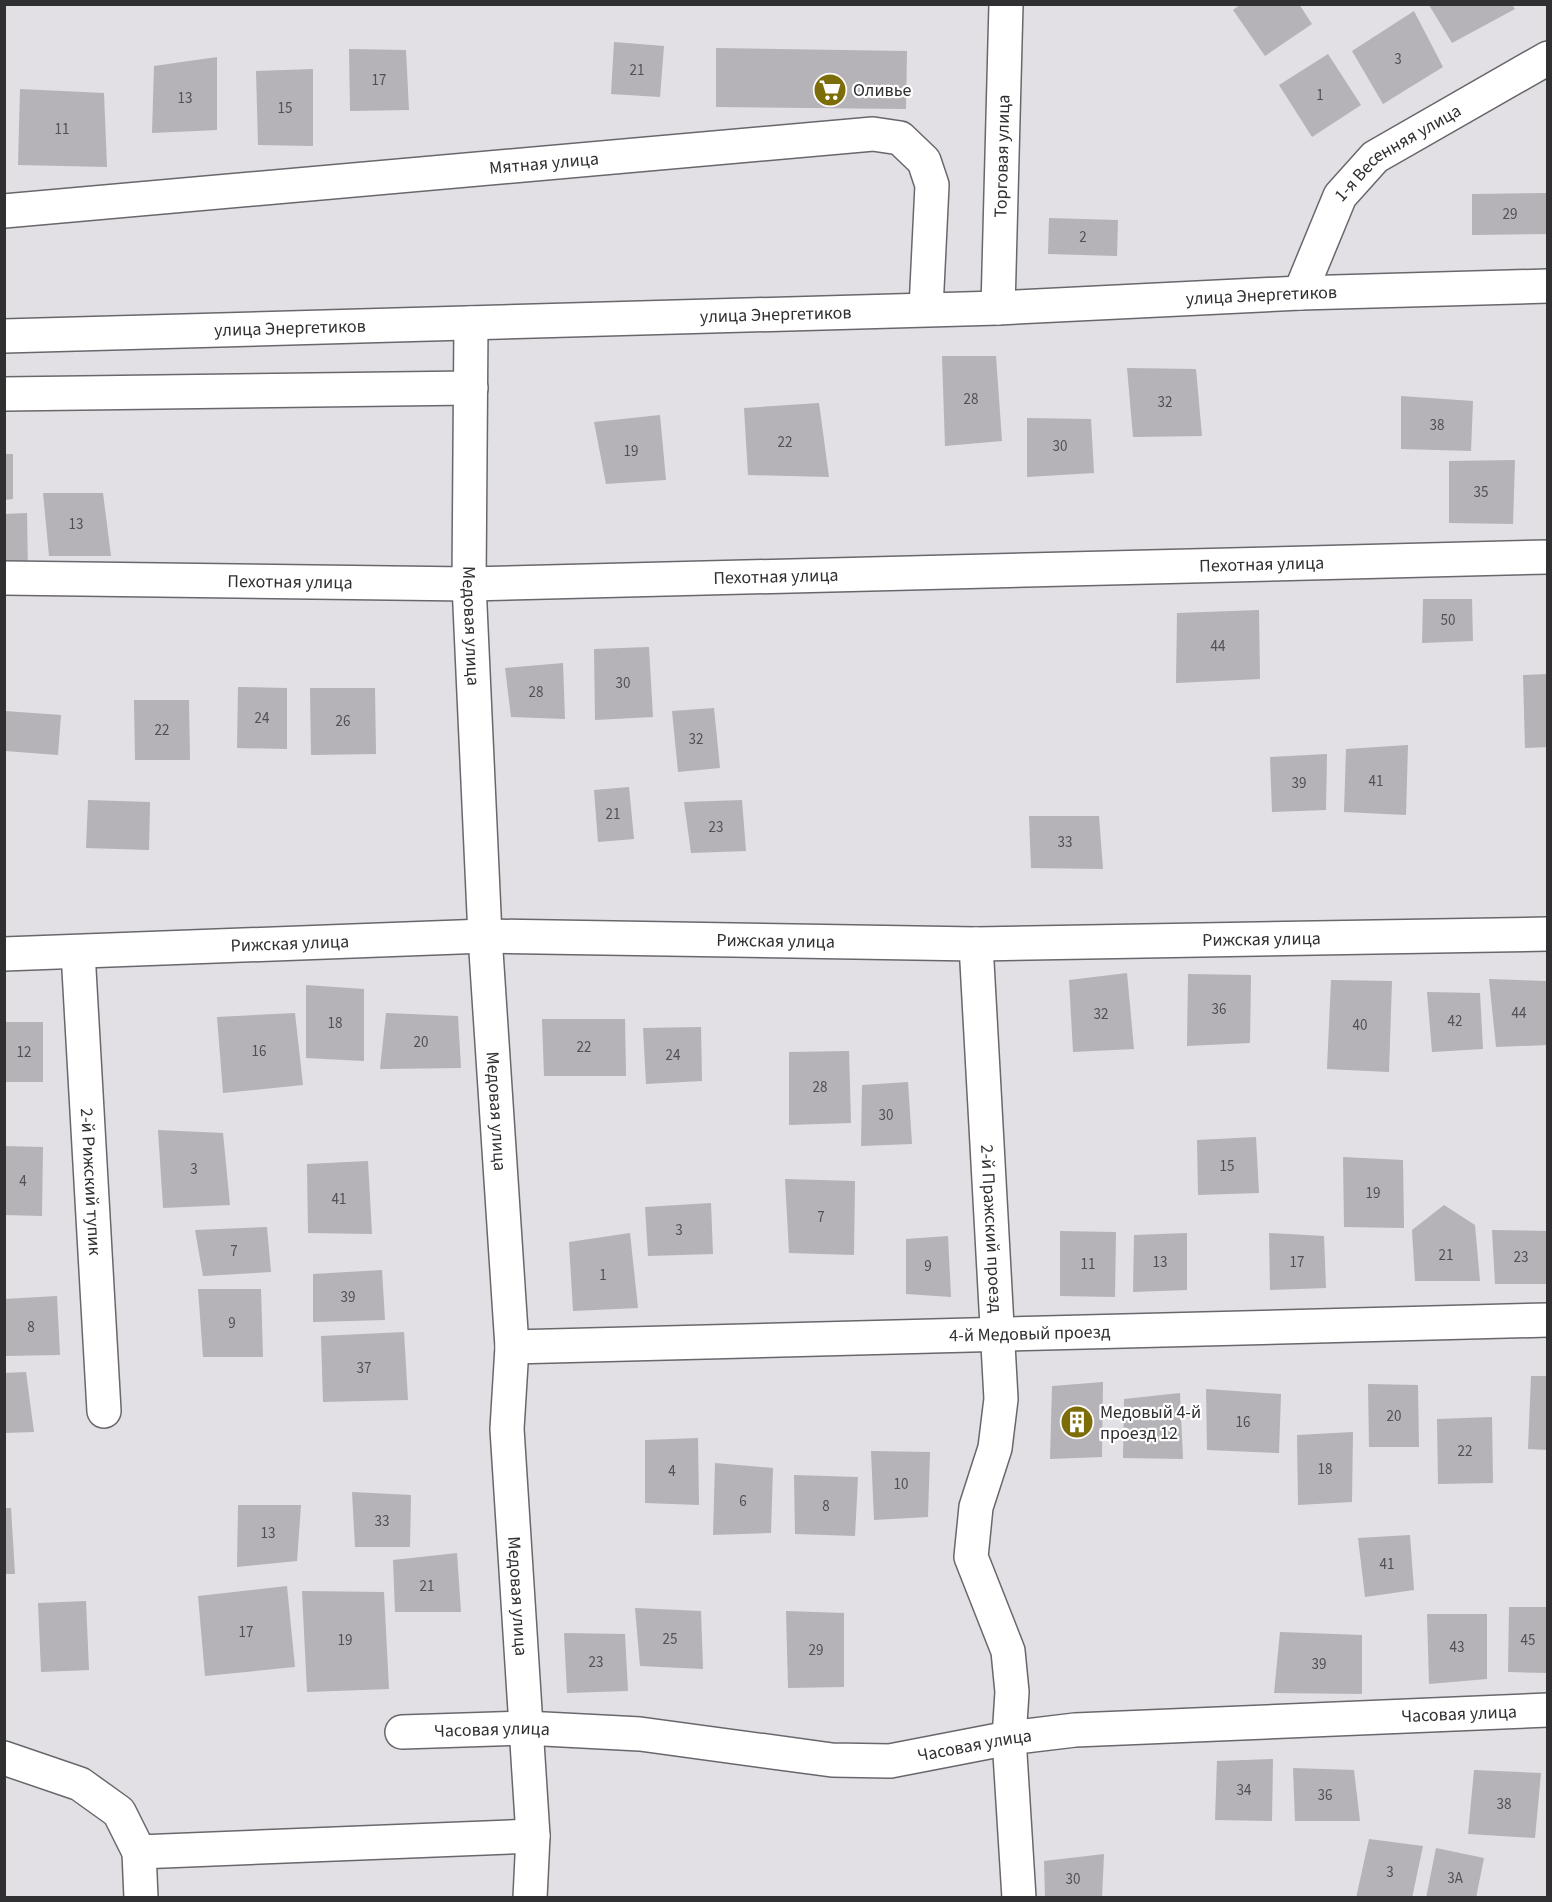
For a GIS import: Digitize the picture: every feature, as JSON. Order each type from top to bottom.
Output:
[{"type":"street","name":"Торговая улица","points":[[998,308],[1006,4]]},
{"type":"street","name":"1-я Весенняя улица","points":[[1300,293],[1340,196],[1375,157],[1548,58]]},
{"type":"street","name":"Мятная улица","points":[[4,211],[873,134],[900,138],[924,161],[932,185],[926,309]]},
{"type":"street","name":"улица Энергетиков","points":[[4,336],[998,308],[1300,293],[1548,286]]},
{"type":"street","name":"Медовая улица","points":[[471,323],[469,584],[485,936],[512,1347],[507,1429],[533,1836],[530,1898]]},
{"type":"street","points":[[4,394],[471,388]]},
{"type":"street","name":"Пехотная улица","points":[[4,578],[469,584],[1548,557]]},
{"type":"street","name":"Рижская улица","points":[[4,954],[485,936],[976,944],[1548,934]]},
{"type":"street","name":"2-й Пражский проезд","points":[[976,944],[999,1333],[1000,1409],[995,1448],[976,1507],[971,1557],[1008,1651],[1012,1692],[1009,1738],[1019,1898]]},
{"type":"street","name":"2-й Рижский тупик","points":[[78,952],[104,1411]]},
{"type":"street","name":"4-й Медовый проезд","points":[[512,1347],[1548,1320]]},
{"type":"street","name":"Часовая улица","points":[[402,1732],[525,1728],[684,1739],[832,1760],[890,1761],[1009,1738],[1075,1730],[1548,1710]]},
{"type":"street","points":[[4,1758],[80,1784],[119,1812],[139,1852],[141,1898]]},
{"type":"street","points":[[139,1852],[533,1836]]},
{"type":"building","points":[[1241,4],[1299,4],[1312,24],[1265,56],[1233,10]]},
{"type":"building","points":[[1429,5],[1512,5],[1515,9],[1452,43]]},
{"type":"building","points":[[1414,11],[1443,67],[1383,104],[1352,51]]},
{"type":"building","points":[[614,42],[664,46],[660,97],[611,94]]},
{"type":"building","points":[[716,48],[907,51],[906,109],[716,107]]},
{"type":"building","points":[[349,49],[406,50],[409,110],[350,111]]},
{"type":"building","points":[[1328,54],[1361,105],[1312,137],[1279,85]]},
{"type":"building","points":[[217,57],[217,130],[152,133],[154,66]]},
{"type":"building","points":[[313,69],[313,146],[258,145],[256,71]]},
{"type":"building","points":[[20,89],[104,93],[107,167],[18,165]]},
{"type":"building","points":[[1548,193],[1548,234],[1472,235],[1472,194]]},
{"type":"building","points":[[1049,218],[1118,220],[1117,256],[1048,254]]},
{"type":"building","points":[[942,356],[996,356],[1002,441],[945,446]]},
{"type":"building","points":[[1127,368],[1196,369],[1202,436],[1133,437]]},
{"type":"building","points":[[1401,396],[1473,401],[1471,451],[1401,449]]},
{"type":"building","points":[[819,403],[829,477],[748,475],[744,408]]},
{"type":"building","points":[[660,415],[666,480],[606,484],[594,422]]},
{"type":"building","points":[[1027,418],[1091,419],[1094,473],[1027,477]]},
{"type":"building","points":[[4,454],[13,454],[13,499],[4,500]]},
{"type":"building","points":[[1515,460],[1513,524],[1449,523],[1449,461]]},
{"type":"building","points":[[43,493],[103,493],[111,556],[49,556]]},
{"type":"building","points":[[27,513],[28,573],[4,572],[4,514]]},
{"type":"building","points":[[1423,599],[1472,599],[1473,641],[1422,643]]},
{"type":"building","points":[[1259,610],[1260,679],[1176,683],[1177,613]]},
{"type":"building","points":[[649,647],[653,717],[595,720],[594,649]]},
{"type":"building","points":[[563,663],[565,719],[511,717],[505,668]]},
{"type":"building","points":[[1548,674],[1548,747],[1525,748],[1523,675]]},
{"type":"building","points":[[238,687],[287,688],[287,749],[237,748]]},
{"type":"building","points":[[310,688],[375,688],[376,754],[311,755]]},
{"type":"building","points":[[134,700],[189,700],[190,760],[135,760]]},
{"type":"building","points":[[714,708],[720,768],[678,772],[672,711]]},
{"type":"building","points":[[5,711],[61,715],[58,755],[5,751]]},
{"type":"building","points":[[1408,745],[1406,815],[1344,812],[1346,749]]},
{"type":"building","points":[[1327,754],[1326,810],[1272,812],[1270,757]]},
{"type":"building","points":[[629,787],[634,839],[598,842],[594,790]]},
{"type":"building","points":[[88,800],[150,802],[149,850],[86,848]]},
{"type":"building","points":[[742,800],[746,851],[691,853],[684,802]]},
{"type":"building","points":[[1029,816],[1099,816],[1103,869],[1031,868]]},
{"type":"building","points":[[1127,973],[1134,1049],[1073,1052],[1069,980]]},
{"type":"building","points":[[1188,974],[1251,975],[1250,1043],[1187,1046]]},
{"type":"building","points":[[1489,979],[1546,981],[1547,1045],[1496,1047]]},
{"type":"building","points":[[1331,980],[1392,981],[1389,1072],[1327,1069]]},
{"type":"building","points":[[306,985],[364,989],[364,1061],[306,1058]]},
{"type":"building","points":[[1427,992],[1480,993],[1483,1049],[1432,1052]]},
{"type":"building","points":[[295,1013],[303,1085],[223,1093],[217,1017]]},
{"type":"building","points":[[386,1013],[458,1016],[461,1068],[380,1069]]},
{"type":"building","points":[[542,1019],[625,1019],[626,1076],[544,1076]]},
{"type":"building","points":[[4,1022],[43,1022],[43,1082],[4,1082]]},
{"type":"building","points":[[701,1027],[702,1081],[646,1084],[643,1028]]},
{"type":"building","points":[[849,1051],[851,1123],[789,1125],[789,1052]]},
{"type":"building","points":[[908,1082],[912,1144],[861,1146],[862,1085]]},
{"type":"building","points":[[158,1130],[223,1133],[230,1205],[163,1208]]},
{"type":"building","points":[[1256,1137],[1259,1193],[1198,1195],[1197,1140]]},
{"type":"building","points":[[4,1146],[43,1147],[42,1216],[4,1215]]},
{"type":"building","points":[[1343,1157],[1403,1160],[1404,1228],[1344,1227]]},
{"type":"building","points":[[368,1161],[372,1234],[308,1233],[307,1164]]},
{"type":"building","points":[[785,1179],[855,1181],[854,1255],[789,1253]]},
{"type":"building","points":[[711,1203],[713,1254],[648,1256],[645,1207]]},
{"type":"building","points":[[1444,1205],[1475,1225],[1480,1281],[1415,1281],[1412,1230]]},
{"type":"building","points":[[267,1227],[271,1272],[203,1276],[195,1230]]},
{"type":"building","points":[[1492,1230],[1548,1231],[1548,1284],[1495,1284]]},
{"type":"building","points":[[1060,1231],[1116,1232],[1115,1297],[1060,1296]]},
{"type":"building","points":[[630,1233],[638,1308],[573,1311],[569,1242]]},
{"type":"building","points":[[1187,1233],[1187,1290],[1133,1292],[1134,1235]]},
{"type":"building","points":[[1269,1233],[1324,1236],[1326,1288],[1270,1290]]},
{"type":"building","points":[[948,1236],[951,1297],[906,1294],[906,1239]]},
{"type":"building","points":[[382,1270],[385,1320],[313,1322],[313,1274]]},
{"type":"building","points":[[198,1289],[261,1289],[263,1357],[203,1357]]},
{"type":"building","points":[[57,1296],[60,1355],[4,1356],[4,1299]]},
{"type":"building","points":[[404,1332],[408,1400],[323,1402],[321,1336]]},
{"type":"building","points":[[26,1372],[34,1432],[4,1433],[4,1373]]},
{"type":"building","points":[[1531,1376],[1548,1376],[1548,1450],[1528,1449]]},
{"type":"building","name":"Медовый 4-й проезд 12","points":[[1103,1382],[1102,1457],[1050,1459],[1052,1386]]},
{"type":"building","points":[[1368,1384],[1418,1385],[1419,1447],[1369,1447]]},
{"type":"building","points":[[1206,1389],[1281,1394],[1279,1453],[1207,1450]]},
{"type":"building","points":[[1180,1393],[1183,1459],[1123,1458],[1124,1399]]},
{"type":"building","points":[[1492,1417],[1493,1483],[1438,1484],[1437,1419]]},
{"type":"building","points":[[1353,1432],[1352,1502],[1298,1505],[1297,1435]]},
{"type":"building","points":[[698,1438],[699,1505],[645,1503],[645,1440]]},
{"type":"building","points":[[871,1451],[930,1452],[928,1517],[874,1520]]},
{"type":"building","points":[[715,1463],[773,1468],[771,1533],[713,1535]]},
{"type":"building","points":[[794,1475],[858,1477],[855,1536],[795,1534]]},
{"type":"building","points":[[352,1492],[411,1495],[410,1547],[355,1547]]},
{"type":"building","points":[[238,1505],[301,1505],[297,1561],[237,1567]]},
{"type":"building","points":[[4,1508],[11,1508],[15,1574],[4,1574]]},
{"type":"building","points":[[1410,1535],[1414,1590],[1365,1597],[1358,1538]]},
{"type":"building","points":[[457,1553],[461,1612],[395,1612],[393,1560]]},
{"type":"building","points":[[287,1586],[295,1667],[205,1676],[198,1596]]},
{"type":"building","points":[[302,1591],[384,1592],[389,1689],[307,1692]]},
{"type":"building","points":[[86,1601],[89,1670],[41,1672],[38,1603]]},
{"type":"building","points":[[1509,1607],[1548,1607],[1548,1673],[1508,1672]]},
{"type":"building","points":[[635,1608],[701,1611],[703,1669],[640,1666]]},
{"type":"building","points":[[786,1611],[844,1613],[844,1687],[788,1688]]},
{"type":"building","points":[[1427,1614],[1487,1614],[1487,1679],[1429,1684]]},
{"type":"building","points":[[1280,1632],[1362,1635],[1362,1694],[1274,1693]]},
{"type":"building","points":[[564,1633],[625,1634],[628,1691],[567,1693]]},
{"type":"building","points":[[1273,1759],[1272,1821],[1215,1820],[1217,1761]]},
{"type":"building","points":[[1293,1768],[1354,1770],[1360,1821],[1295,1821]]},
{"type":"building","points":[[1474,1770],[1541,1773],[1535,1838],[1468,1834]]},
{"type":"building","points":[[1369,1839],[1423,1846],[1412,1898],[1356,1898]]},
{"type":"building","points":[[1436,1848],[1484,1858],[1476,1898],[1426,1898]]},
{"type":"building","points":[[1104,1854],[1102,1898],[1045,1898],[1044,1861]]},
{"type":"place","name":"Оливье","points":[[830,90]]},
{"type":"place","name":"Медовый 4-й проезд 12","points":[[1077,1422]]}]
